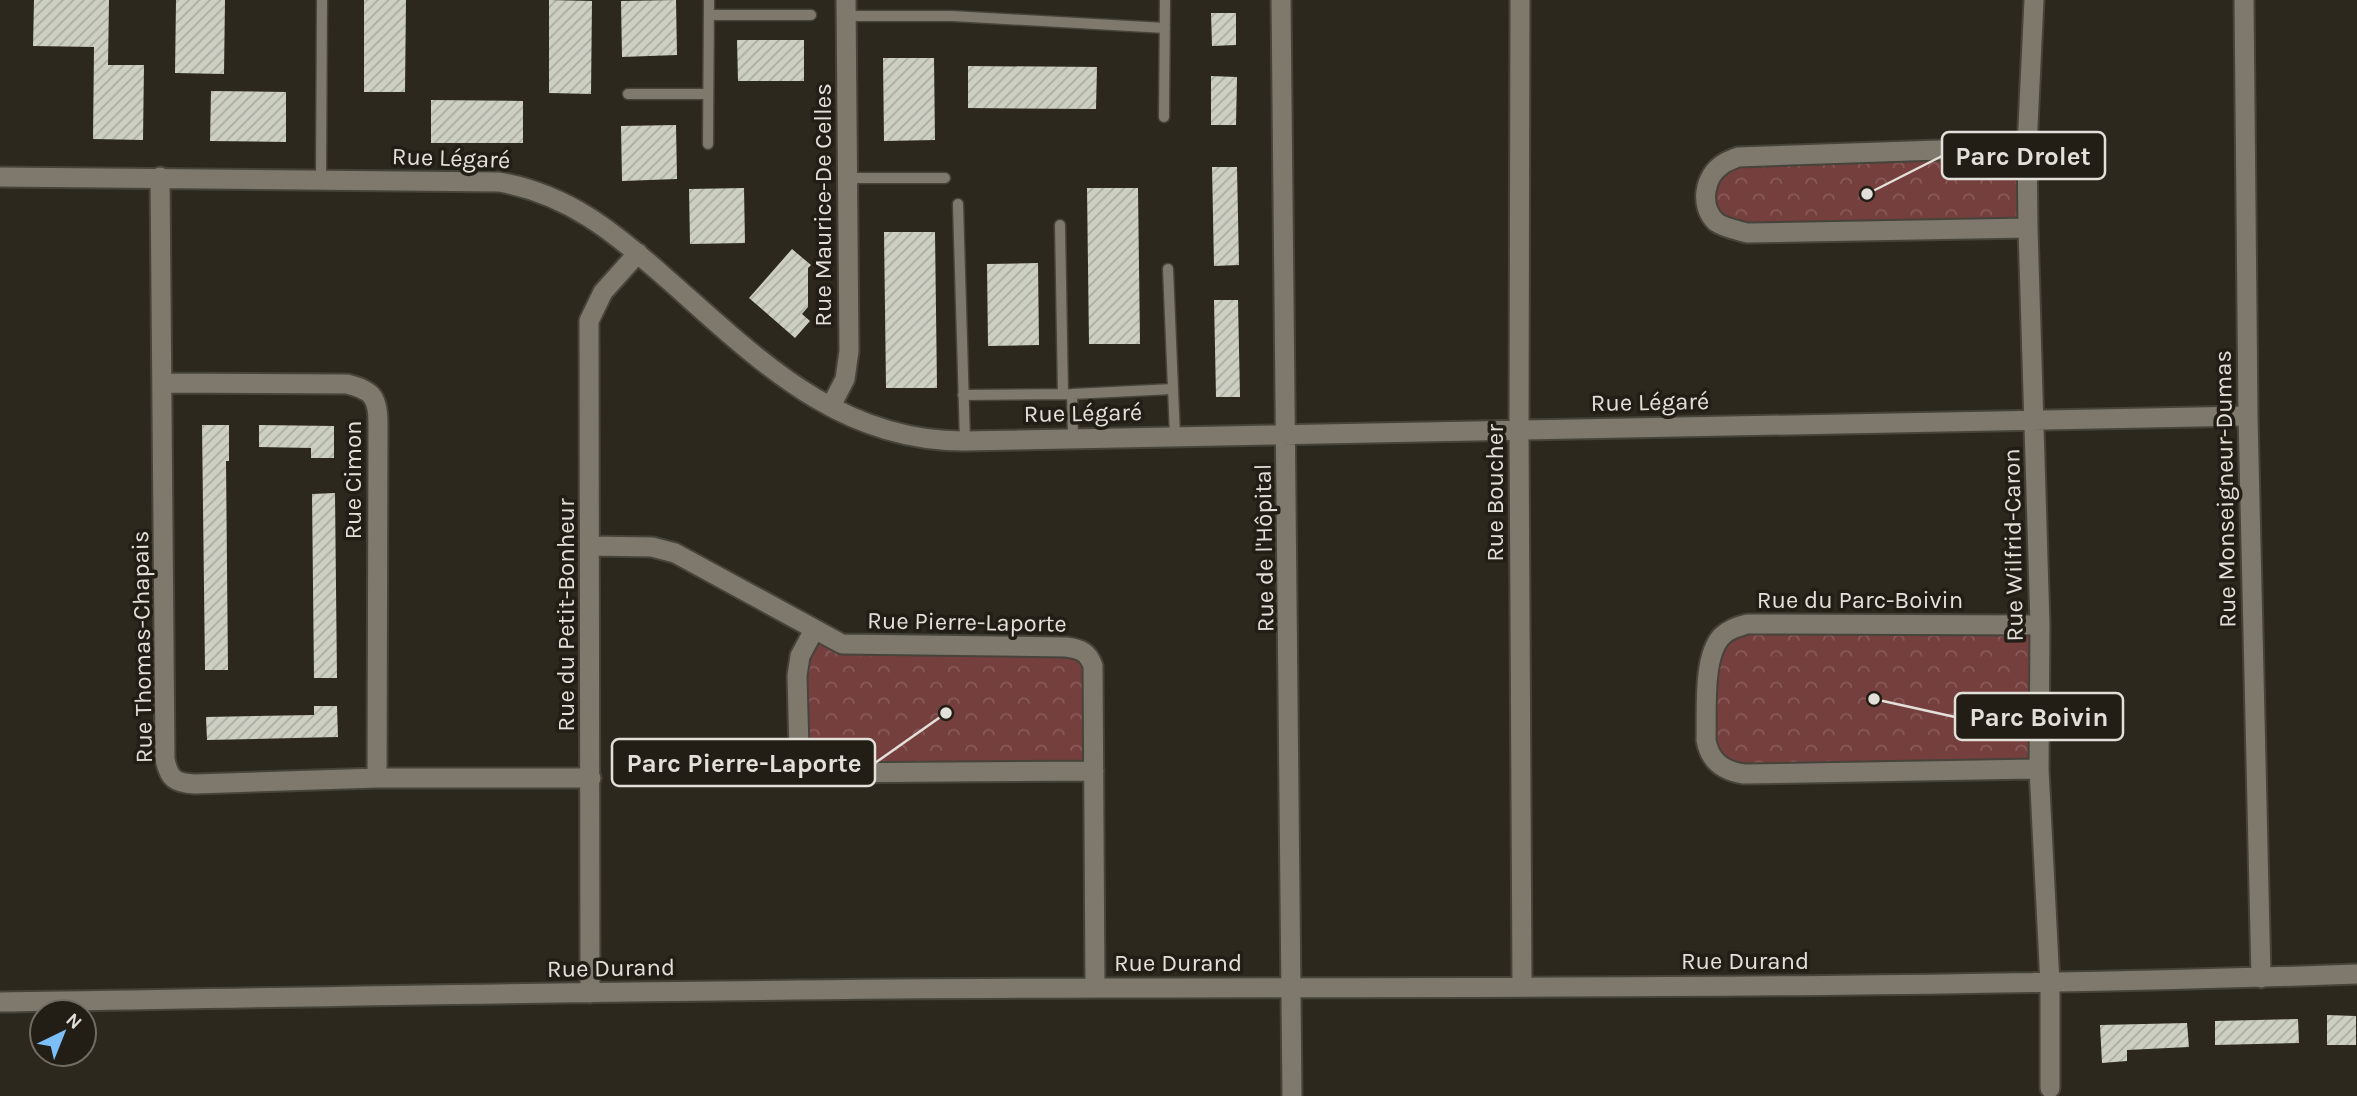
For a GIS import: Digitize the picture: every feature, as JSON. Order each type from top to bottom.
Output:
[{"type":"street","name":"Rue de l'Hôpital","points":[[1281,0],[1292,1096]]},
{"type":"street","name":"Rue Boucher","points":[[1520,0],[1522,986]]},
{"type":"street","name":"Rue Wilfrid-Caron","points":[[2034,0],[2027,147],[2028,228],[2040,625],[2039,768],[2050,984],[2050,1088]]},
{"type":"street","name":"Rue Monseigneur-Dumas","points":[[2244,0],[2248,416],[2261,978]]},
{"type":"street","name":"Rue Maurice-De Celles","points":[[831,406],[845,379],[849,351],[846,8]]},
{"type":"street","points":[[2027,147],[1738,157],[1723,163],[1712,174],[1705,201],[1708,213],[1718,224],[1747,233],[2028,228]]},
{"type":"street","name":"Rue Légaré","points":[[0,177],[499,182],[527,187],[554,197],[592,217],[638,253],[758,359],[796,387],[867,425],[909,436],[965,441],[2248,416]]},
{"type":"street","name":"Rue Thomas-Chapais","points":[[159,177],[167,773],[174,780],[195,785],[377,778],[590,778]]},
{"type":"street","name":"Rue du Petit-Bonheur","points":[[590,993],[589,321],[603,292],[638,253]]},
{"type":"street","name":"Rue Cimon","points":[[163,383],[347,384],[364,388],[373,396],[378,407],[377,778]]},
{"type":"street","name":"Rue Pierre-Laporte","points":[[590,546],[652,547],[675,553],[842,644],[1079,648],[1089,654],[1093,666],[1095,988]]},
{"type":"street","name":"Rue du Parc-Boivin","points":[[2039,768],[1744,774],[1728,771],[1716,762],[1709,753],[1706,740],[1710,659],[1722,635],[1733,628],[1747,624],[2040,625]]},
{"type":"street","points":[[814,630],[800,656],[797,676],[799,750],[802,764],[813,774],[1094,771]]},
{"type":"street","name":"Rue Durand","points":[[0,1002],[1095,988],[2050,984],[2357,974]]},
{"type":"lane","points":[[321,179],[322,0]]},
{"type":"lane","points":[[708,144],[709,0]]},
{"type":"lane","points":[[1164,117],[1165,0]]},
{"type":"lane","points":[[846,8],[1166,28]]},
{"type":"lane","points":[[709,15],[811,15]]},
{"type":"lane","points":[[628,94],[707,94]]},
{"type":"lane","points":[[847,178],[945,178]]},
{"type":"lane","points":[[958,204],[965,441]]},
{"type":"lane","points":[[1060,225],[1068,394],[1073,438]]},
{"type":"lane","points":[[1168,269],[1175,436]]},
{"type":"lane","points":[[963,395],[1172,389]]},
{"type":"green space","points":[[2027,147],[2027,228],[1718,224],[1707,186],[1723,163]]},
{"type":"green space","points":[[2040,625],[2039,769],[1728,771],[1706,740],[1710,659],[1733,628]]},
{"type":"green space","points":[[814,630],[842,644],[1089,654],[1094,771],[829,775],[799,750],[797,676]]},
{"type":"building","points":[[34,0],[109,0],[108,65],[144,65],[143,140],[93,139],[94,47],[33,46]]},
{"type":"building","points":[[176,0],[225,0],[224,74],[175,73]]},
{"type":"building","points":[[364,0],[406,0],[405,92],[364,92]]},
{"type":"building","points":[[549,0],[592,1],[591,94],[549,93]]},
{"type":"building","points":[[676,0],[677,55],[622,57],[621,1]]},
{"type":"building","points":[[1211,13],[1236,13],[1236,45],[1212,46]]},
{"type":"building","points":[[737,40],[804,40],[804,81],[738,81]]},
{"type":"building","points":[[883,58],[934,58],[935,140],[884,141]]},
{"type":"building","points":[[968,66],[1097,67],[1096,109],[968,108]]},
{"type":"building","points":[[1211,76],[1237,77],[1236,125],[1211,125]]},
{"type":"building","points":[[211,91],[286,92],[286,142],[210,141]]},
{"type":"building","points":[[431,100],[523,101],[523,143],[431,143]]},
{"type":"building","points":[[676,125],[677,179],[622,181],[621,126]]},
{"type":"building","points":[[1212,167],[1237,167],[1239,265],[1214,266]]},
{"type":"building","points":[[744,188],[745,243],[690,244],[689,189]]},
{"type":"building","points":[[1087,188],[1138,188],[1140,344],[1089,344]]},
{"type":"building","points":[[884,232],[935,232],[937,388],[886,388]]},
{"type":"building","points":[[792,249],[811,265],[808,268],[808,307],[802,314],[810,321],[795,338],[749,298]]},
{"type":"building","points":[[1038,263],[1039,345],[988,346],[987,264]]},
{"type":"building","points":[[1214,300],[1238,300],[1240,397],[1216,397]]},
{"type":"building","points":[[202,425],[229,425],[229,461],[226,461],[228,670],[205,670]]},
{"type":"building","points":[[259,425],[334,426],[334,458],[311,458],[311,448],[259,447]]},
{"type":"building","points":[[335,493],[337,678],[314,678],[312,494]]},
{"type":"building","points":[[314,706],[337,706],[338,737],[207,740],[206,717],[314,715]]},
{"type":"building","points":[[2327,1015],[2356,1016],[2356,1045],[2327,1045]]},
{"type":"building","points":[[2298,1019],[2299,1043],[2215,1045],[2215,1021]]},
{"type":"building","points":[[2187,1023],[2189,1047],[2127,1050],[2127,1061],[2102,1063],[2100,1025]]},
{"type":"place","name":"Parc Drolet","points":[[1867,194]]},
{"type":"place","name":"Parc Boivin","points":[[1874,699]]},
{"type":"place","name":"Parc Pierre-Laporte","points":[[946,713]]}]
